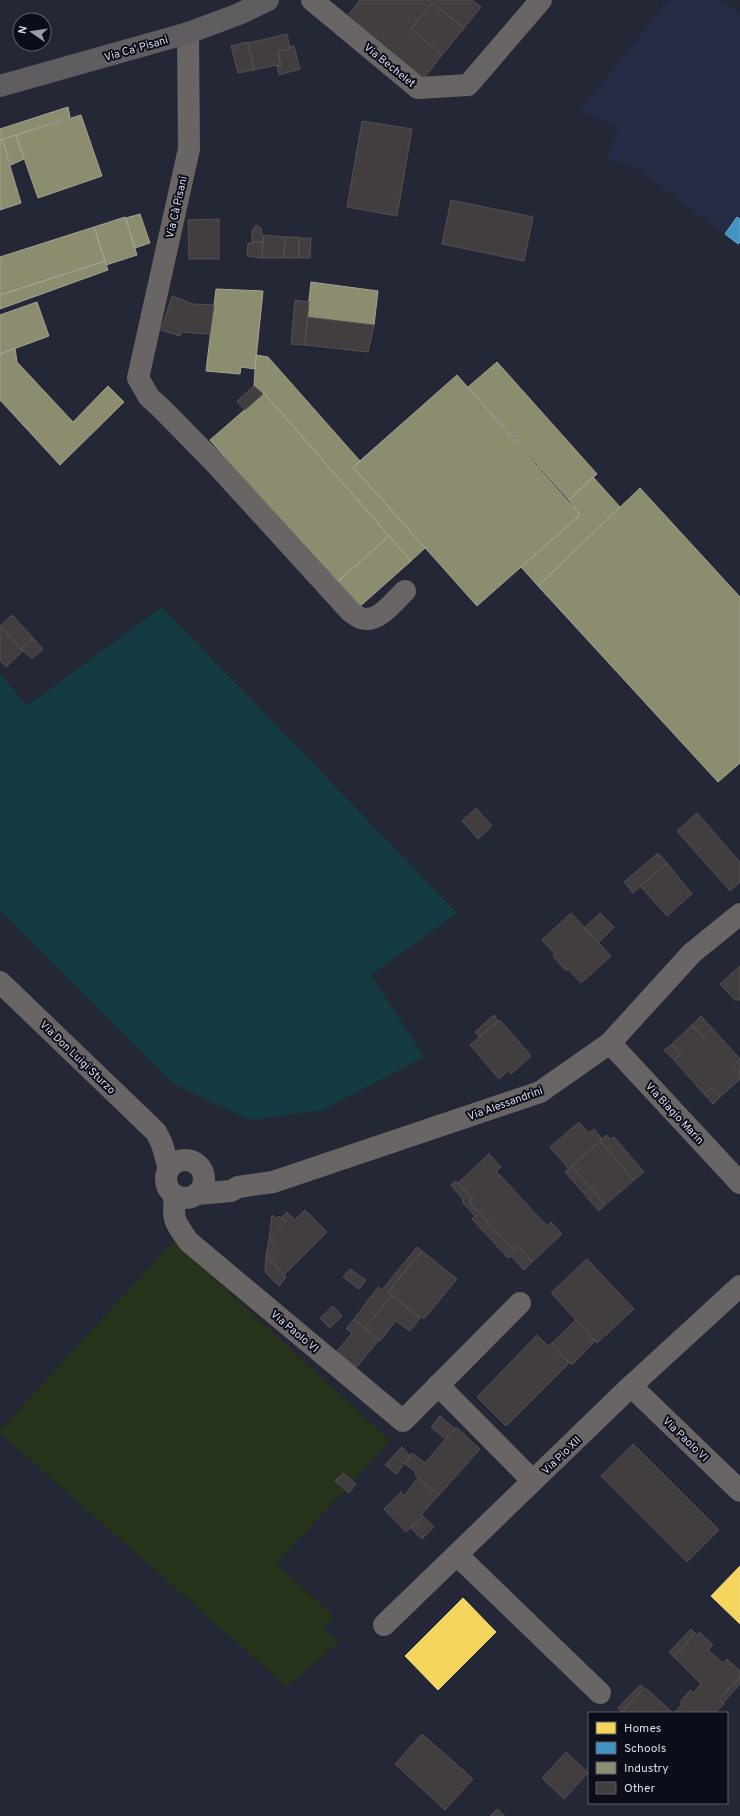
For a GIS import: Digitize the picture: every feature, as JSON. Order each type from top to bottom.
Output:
[{"type":"main road","name":"Via Ca' Pisani","points":[[0,86],[188,33],[239,14],[268,0]]},
{"type":"street","name":"Via Bechelet","points":[[312,0],[418,88],[468,85],[541,0]]},
{"type":"street","name":"Via Cà Pisani","points":[[188,33],[189,149],[138,378],[149,397],[215,463],[350,611],[361,618],[370,618],[380,615],[405,591]]},
{"type":"street","name":"Via Alessandrini","points":[[197,1194],[231,1191],[238,1187],[273,1182],[540,1092],[610,1043],[692,953],[740,914]]},
{"type":"street","name":"Via Don Luigi Sturzo","points":[[0,982],[156,1132],[162,1144],[169,1169]]},
{"type":"street","name":"Via Biagio Marin","points":[[610,1043],[740,1183]]},
{"type":"street","name":"Via Don Luigi Sturzo","points":[[156,1132],[169,1137],[182,1147],[197,1167]]},
{"type":"street","points":[[197,1167],[204,1184],[197,1194],[186,1198],[175,1196],[167,1186],[166,1180],[169,1169],[178,1161],[197,1167],[238,1187]]},
{"type":"street","name":"Via Paolo VI","points":[[175,1196],[173,1210],[176,1224],[189,1242],[403,1421],[520,1303]]},
{"type":"street","name":"Via Pio XII","points":[[384,1625],[631,1386],[740,1286]]},
{"type":"street","points":[[438,1385],[533,1482]]},
{"type":"street","name":"Via Paolo VI","points":[[631,1386],[740,1491]]},
{"type":"street","points":[[457,1555],[600,1693]]},
{"type":"shaded area","points":[[668,0],[720,0],[740,14],[740,246],[631,165],[607,161],[619,126],[579,112]]},
{"type":"shaded area","points":[[162,607],[457,913],[371,975],[424,1057],[323,1110],[251,1120],[175,1085],[0,910],[0,673],[27,706]]},
{"type":"shaded area","points":[[174,1241],[390,1441],[276,1564],[334,1616],[323,1629],[339,1642],[287,1687],[0,1433],[0,1430]]},
{"type":"building: Homes","points":[[740,1566],[740,1624],[711,1596]]},
{"type":"building: Homes","points":[[463,1598],[496,1632],[438,1690],[405,1656]]},
{"type":"building: Schools","points":[[737,217],[740,219],[740,242],[738,244],[725,234]]},
{"type":"building: Industry","points":[[68,107],[70,117],[0,140],[0,129]]},
{"type":"building: Industry","points":[[81,115],[102,176],[38,198],[16,135]]},
{"type":"building: Industry","points":[[16,135],[24,159],[11,165],[2,139]]},
{"type":"building: Industry","points":[[2,139],[21,203],[0,210],[0,140]]},
{"type":"building: Industry","points":[[140,214],[150,243],[135,248],[126,218]]},
{"type":"building: Industry","points":[[125,217],[137,255],[106,265],[94,227]]},
{"type":"building: Industry","points":[[94,227],[105,261],[0,295],[0,257]]},
{"type":"building: Industry","points":[[105,261],[108,270],[0,309],[0,295]]},
{"type":"building: Industry","points":[[311,282],[378,291],[374,325],[307,317]]},
{"type":"building: Industry","points":[[216,289],[263,291],[255,369],[241,367],[240,374],[206,371]]},
{"type":"building: Industry","points":[[37,302],[49,336],[0,354],[0,315]]},
{"type":"building: Industry","points":[[15,348],[17,362],[73,422],[108,386],[124,402],[60,465],[0,400],[0,354]]},
{"type":"building: Industry","points":[[256,355],[268,357],[360,461],[353,467],[425,548],[411,561],[264,393],[263,394],[254,386]]},
{"type":"building: Industry","points":[[497,362],[597,474],[569,500],[468,387]]},
{"type":"building: Industry","points":[[457,375],[580,515],[477,606],[353,467]]},
{"type":"building: Industry","points":[[264,393],[389,536],[335,584],[210,440]]},
{"type":"building: Industry","points":[[593,477],[620,507],[538,586],[521,567],[580,515],[569,500]]},
{"type":"building: Industry","points":[[640,488],[740,597],[740,763],[718,782],[538,586]]},
{"type":"building: Industry","points":[[389,536],[411,561],[357,609],[335,584]]},
{"type":"building: Other","points":[[360,0],[472,0],[481,7],[464,28],[432,3],[411,29],[442,55],[424,78],[347,16]]},
{"type":"building: Other","points":[[432,3],[464,28],[442,55],[411,29]]},
{"type":"building: Other","points":[[287,34],[290,49],[278,51],[281,66],[277,65],[254,70],[248,43]]},
{"type":"building: Other","points":[[247,42],[254,70],[238,73],[231,46]]},
{"type":"building: Other","points":[[290,46],[294,46],[300,69],[279,75],[277,66],[281,66],[278,51],[290,49]]},
{"type":"building: Other","points":[[362,121],[412,129],[397,216],[347,207]]},
{"type":"building: Other","points":[[451,200],[533,217],[524,261],[442,244]]},
{"type":"building: Other","points":[[219,219],[219,259],[189,259],[188,220]]},
{"type":"building: Other","points":[[256,225],[261,228],[263,242],[252,242],[252,231]]},
{"type":"building: Other","points":[[263,235],[285,237],[284,258],[262,258]]},
{"type":"building: Other","points":[[285,237],[299,237],[299,258],[284,258]]},
{"type":"building: Other","points":[[299,238],[311,238],[310,258],[299,258]]},
{"type":"building: Other","points":[[252,242],[263,242],[262,258],[247,256],[248,243],[252,244]]},
{"type":"building: Other","points":[[172,296],[193,304],[214,305],[210,334],[181,332],[180,336],[161,330]]},
{"type":"building: Other","points":[[295,300],[309,302],[305,345],[291,344]]},
{"type":"building: Other","points":[[307,317],[374,325],[368,352],[305,345]]},
{"type":"building: Other","points":[[254,386],[263,394],[245,410],[237,401]]},
{"type":"building: Other","points":[[12,615],[33,638],[21,649],[0,626]]},
{"type":"building: Other","points":[[0,626],[23,651],[6,667],[0,660]]},
{"type":"building: Other","points":[[33,638],[43,649],[32,659],[21,649]]},
{"type":"building: Other","points":[[476,808],[492,826],[478,839],[462,821]]},
{"type":"building: Other","points":[[697,813],[740,862],[740,882],[730,891],[677,831]]},
{"type":"building: Other","points":[[658,853],[667,863],[633,893],[624,882]]},
{"type":"building: Other","points":[[667,863],[692,894],[667,916],[640,886]]},
{"type":"building: Other","points":[[571,913],[611,956],[581,983],[568,969],[566,971],[553,956],[555,954],[542,940]]},
{"type":"building: Other","points":[[600,913],[614,927],[598,943],[584,928]]},
{"type":"building: Other","points":[[740,966],[740,1001],[738,999],[736,1001],[720,984]]},
{"type":"building: Other","points":[[494,1015],[498,1021],[479,1037],[475,1032]]},
{"type":"building: Other","points":[[701,1016],[712,1028],[703,1037],[692,1025]]},
{"type":"building: Other","points":[[500,1020],[531,1056],[511,1074],[509,1070],[499,1079],[470,1045]]},
{"type":"building: Other","points":[[692,1025],[703,1037],[712,1028],[740,1059],[733,1066],[740,1073],[740,1079],[720,1097],[711,1088],[704,1094],[674,1060],[681,1054],[672,1044]]},
{"type":"building: Other","points":[[672,1044],[681,1054],[674,1060],[664,1050]]},
{"type":"building: Other","points":[[740,1059],[740,1073],[733,1066]]},
{"type":"building: Other","points":[[711,1088],[720,1097],[713,1104],[704,1094]]},
{"type":"building: Other","points":[[579,1122],[589,1133],[594,1129],[602,1139],[569,1169],[550,1147]]},
{"type":"building: Other","points":[[607,1135],[611,1139],[614,1137],[644,1172],[634,1180],[600,1141]]},
{"type":"building: Other","points":[[600,1141],[634,1180],[605,1205],[572,1166]]},
{"type":"building: Other","points":[[489,1154],[501,1167],[496,1171],[547,1226],[551,1222],[562,1234],[532,1262],[519,1247],[514,1251],[469,1202],[473,1199],[458,1183]]},
{"type":"building: Other","points":[[572,1166],[605,1205],[599,1211],[565,1172]]},
{"type":"building: Other","points":[[456,1181],[473,1199],[469,1202],[514,1251],[519,1247],[532,1262],[524,1270],[511,1256],[508,1258],[472,1219],[475,1216],[462,1202],[464,1201],[451,1185]]},
{"type":"building: Other","points":[[305,1210],[327,1232],[284,1275],[266,1256],[276,1246],[269,1239],[286,1222],[281,1218],[287,1212],[295,1220]]},
{"type":"building: Other","points":[[272,1215],[277,1219],[279,1216],[286,1222],[269,1239]]},
{"type":"building: Other","points":[[269,1239],[276,1246],[266,1256]]},
{"type":"building: Other","points":[[417,1247],[422,1251],[388,1292],[392,1295],[365,1328],[354,1319],[378,1287],[382,1290]]},
{"type":"building: Other","points":[[422,1251],[457,1279],[424,1319],[421,1316],[420,1318],[388,1292]]},
{"type":"building: Other","points":[[266,1256],[286,1277],[279,1286],[265,1272]]},
{"type":"building: Other","points":[[587,1259],[634,1309],[597,1343],[551,1293]]},
{"type":"building: Other","points":[[350,1269],[366,1280],[359,1289],[343,1277]]},
{"type":"building: Other","points":[[392,1295],[420,1318],[410,1331],[396,1321],[380,1341],[365,1328]]},
{"type":"building: Other","points":[[333,1306],[342,1316],[330,1328],[320,1318]]},
{"type":"building: Other","points":[[354,1319],[379,1340],[356,1368],[337,1351],[352,1333],[346,1329]]},
{"type":"building: Other","points":[[576,1320],[595,1341],[572,1365],[551,1344]]},
{"type":"building: Other","points":[[537,1335],[548,1346],[551,1344],[569,1363],[506,1426],[477,1397]]},
{"type":"building: Other","points":[[440,1416],[455,1429],[445,1439],[431,1427]]},
{"type":"building: Other","points":[[456,1427],[480,1449],[439,1495],[418,1478],[415,1474],[416,1472],[405,1464],[412,1453],[425,1463]]},
{"type":"building: Other","points":[[633,1444],[719,1530],[687,1562],[601,1476]]},
{"type":"building: Other","points":[[402,1447],[410,1456],[396,1474],[385,1465]]},
{"type":"building: Other","points":[[343,1473],[356,1484],[349,1493],[335,1481]]},
{"type":"building: Other","points":[[418,1478],[439,1495],[421,1515],[423,1516],[406,1532],[384,1509],[401,1492],[404,1496]]},
{"type":"building: Other","points":[[423,1516],[434,1527],[422,1539],[411,1528]]},
{"type":"building: Other","points":[[691,1629],[695,1633],[674,1657],[669,1652]]},
{"type":"building: Other","points":[[699,1632],[713,1645],[708,1650],[723,1663],[727,1659],[740,1671],[740,1677],[719,1699],[724,1704],[716,1712],[675,1712],[682,1704],[680,1702],[690,1690],[693,1693],[701,1684],[674,1657],[695,1633],[697,1635]]},
{"type":"building: Other","points":[[740,1677],[740,1684],[723,1703],[719,1699]]},
{"type":"building: Other","points":[[640,1685],[644,1688],[622,1712],[618,1708]]},
{"type":"building: Other","points":[[644,1688],[672,1712],[622,1712]]},
{"type":"building: Other","points":[[422,1734],[473,1779],[445,1810],[395,1764]]},
{"type":"building: Other","points":[[566,1752],[588,1773],[564,1799],[542,1778]]},
{"type":"building: Other","points":[[497,1809],[505,1816],[490,1816]]}]
